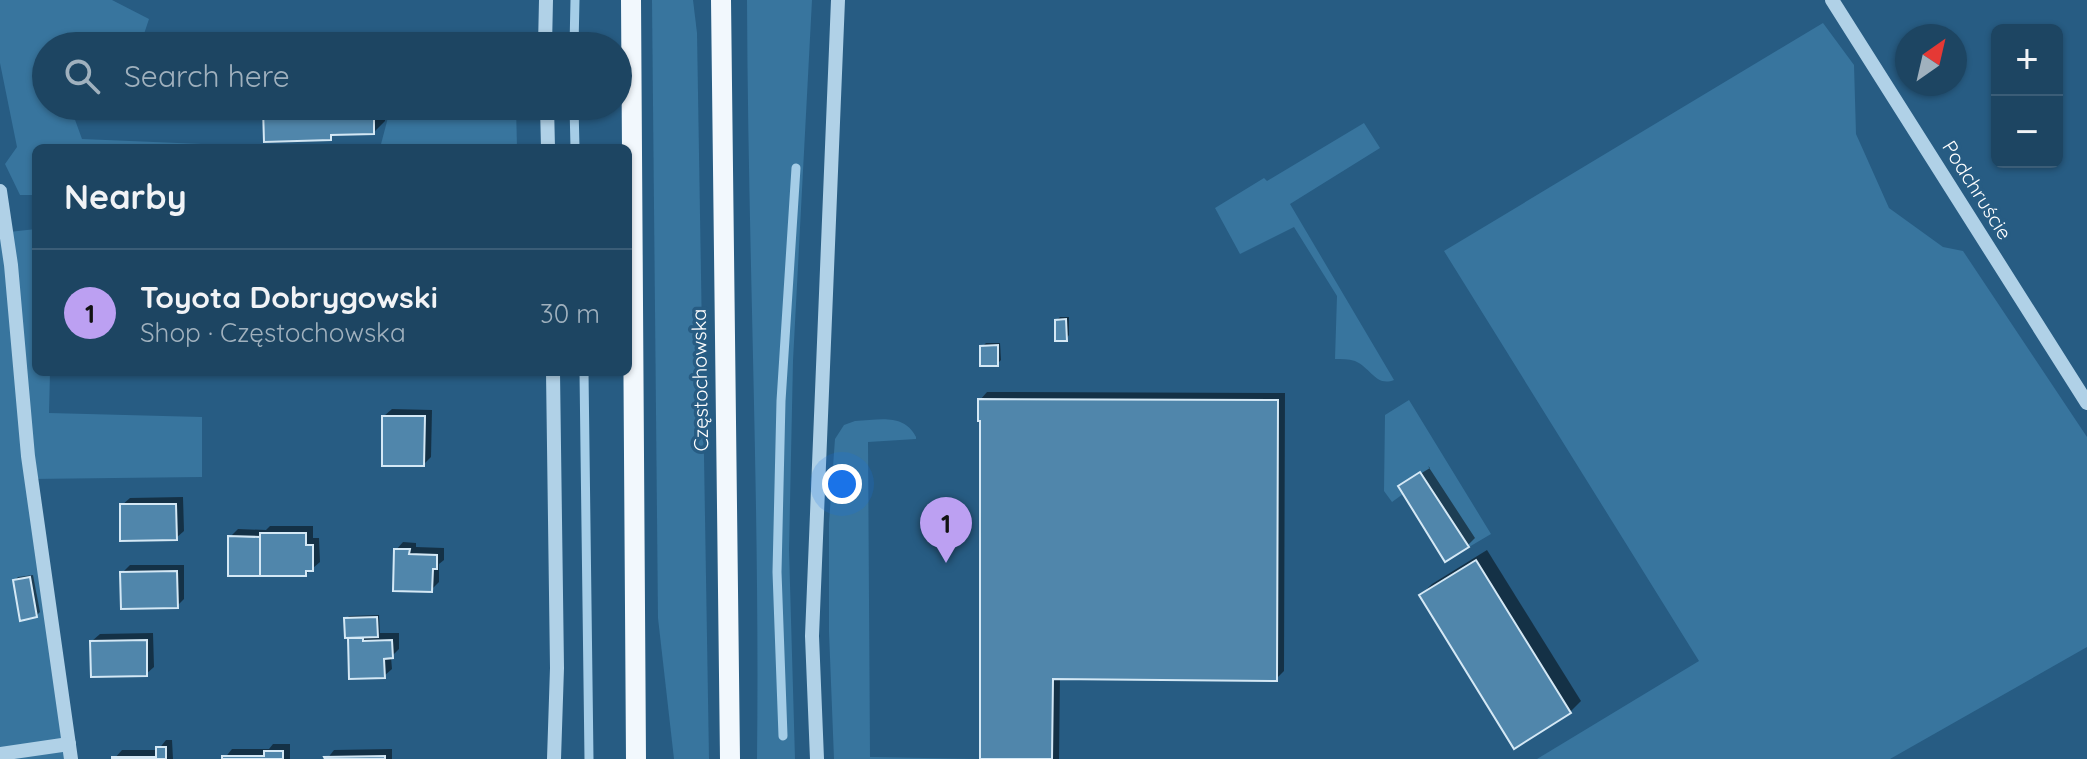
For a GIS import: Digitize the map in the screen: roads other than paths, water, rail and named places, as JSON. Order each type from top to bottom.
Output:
[{"type":"main road","points":[[631,0],[631,32]]},
{"type":"main road","name":"Częstochowska","points":[[721,0],[730,759]]},
{"type":"main road","points":[[632,120],[632,144]]},
{"type":"main road","points":[[632,152],[636,759]]},
{"type":"street","points":[[545,32],[546,0]]},
{"type":"street","points":[[817,759],[812,636],[838,0]]},
{"type":"street","name":"Podchruście","points":[[1832,0],[2087,403]]},
{"type":"street","points":[[547,120],[548,144]]},
{"type":"street","points":[[0,191],[11,265],[28,456],[70,752],[0,754]]},
{"type":"street","points":[[553,376],[557,668],[554,759]]},
{"type":"waterway","points":[[574,32],[575,0]]},
{"type":"waterway","points":[[574,120],[575,144]]},
{"type":"waterway","points":[[783,736],[777,572],[781,401],[796,168]]},
{"type":"waterway","points":[[584,376],[589,759]]},
{"type":"place","name":"Toyota Dobrygowski","points":[[946,563]]}]
